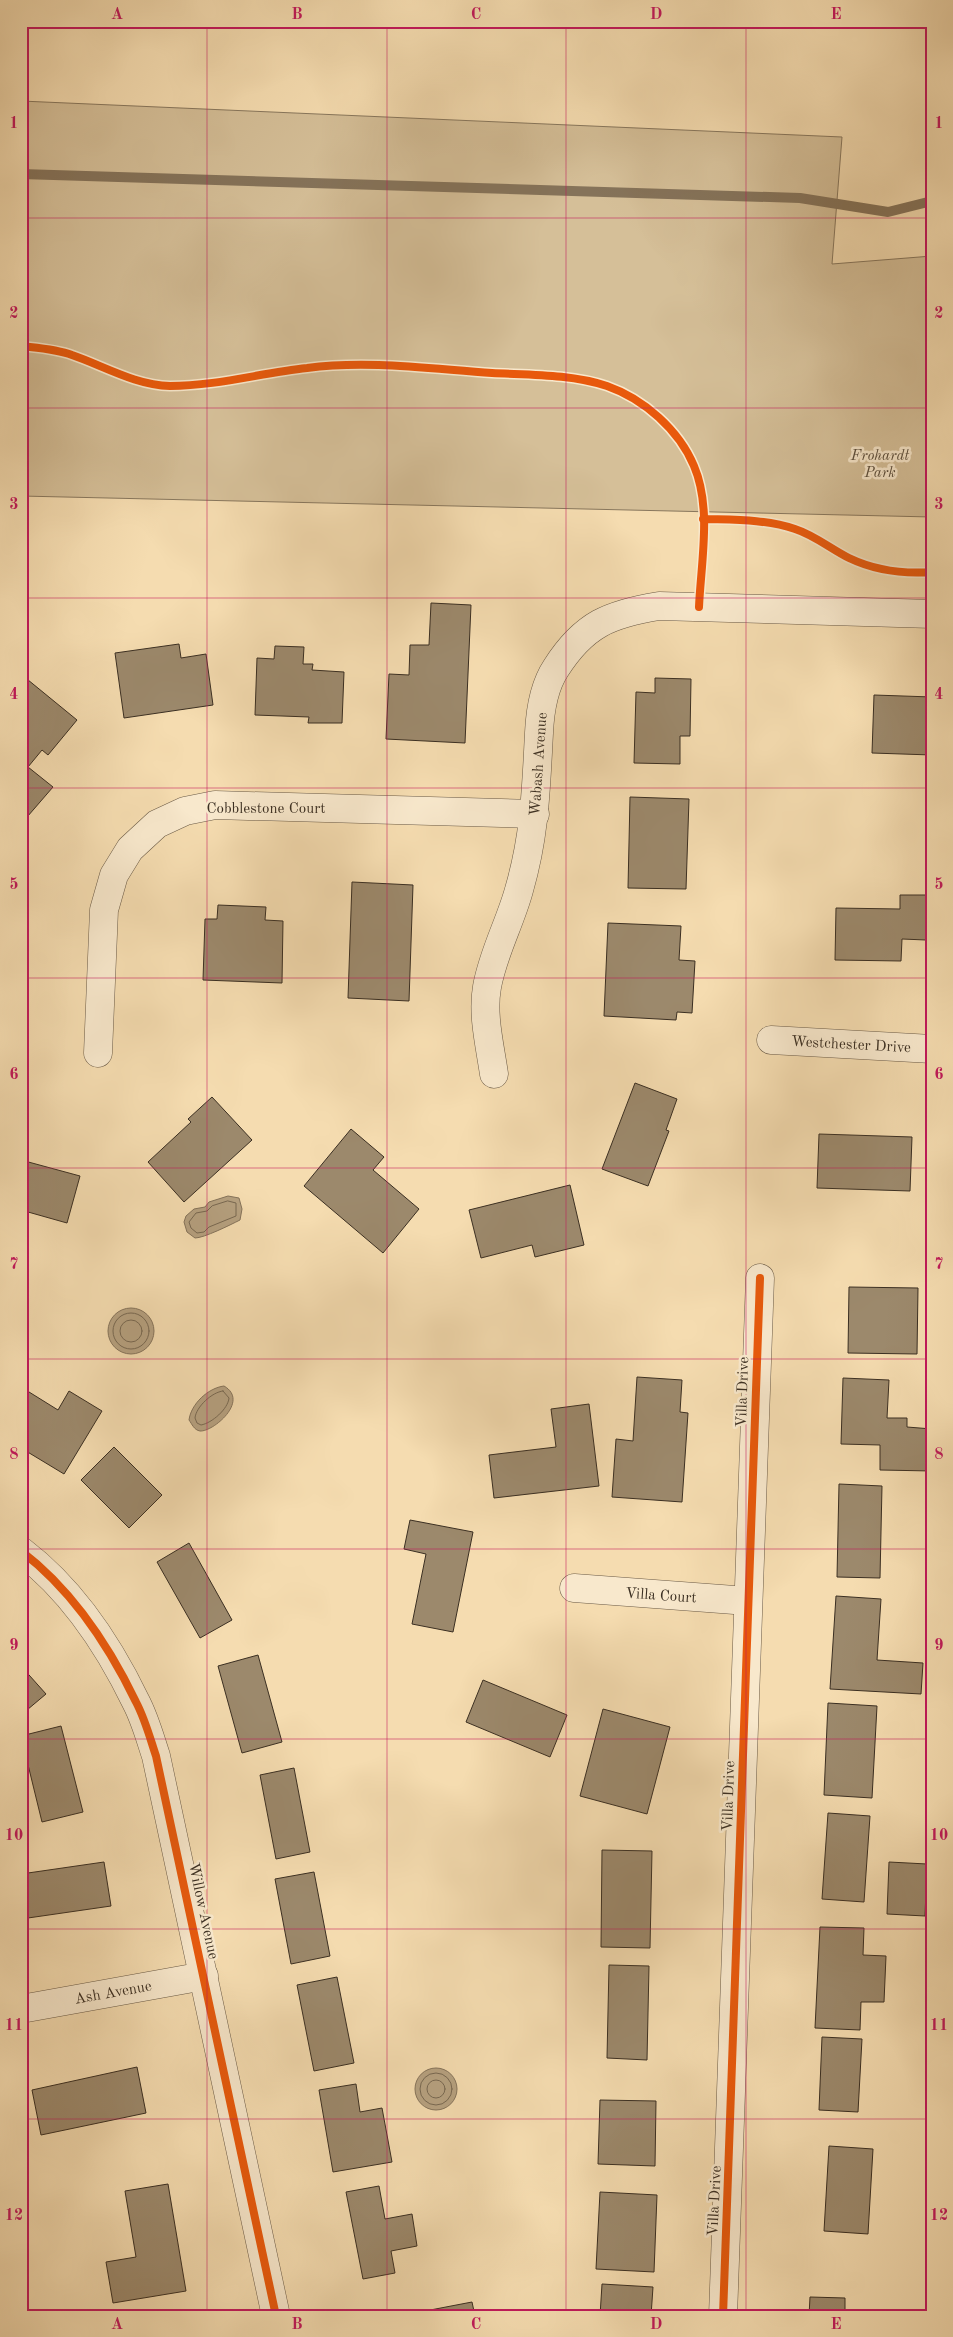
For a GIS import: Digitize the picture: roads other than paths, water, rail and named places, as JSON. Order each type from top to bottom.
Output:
[{"type":"street","name":"Wabash Avenue","points":[[494,1074],[487,1025],[487,988],[496,951],[519,892],[536,814],[539,721],[543,698],[554,670],[572,644],[596,625],[623,612],[659,606],[932,614]]},
{"type":"street","name":"Cobblestone Court","points":[[98,1053],[104,910],[114,875],[130,849],[157,824],[185,811],[215,805],[536,814]]},
{"type":"street","name":"Westchester Drive","points":[[771,1040],[932,1049]]},
{"type":"street","name":"Villa Drive","points":[[723,2316],[760,1278]]},
{"type":"street","name":"Willow Avenue","points":[[21,1551],[65,1593],[108,1648],[137,1704],[156,1756],[276,2316]]},
{"type":"street","name":"Villa Court","points":[[574,1588],[748,1602]]},
{"type":"street","name":"Ash Avenue","points":[[21,2009],[204,1976]]},
{"type":"water","points":[[228,1196],[239,1198],[242,1209],[240,1220],[217,1231],[195,1238],[187,1232],[184,1222],[186,1216],[194,1209],[205,1207],[209,1202]]},
{"type":"water","points":[[131,1308],[144,1312],[150,1318],[154,1331],[150,1344],[144,1350],[131,1354],[118,1350],[112,1344],[108,1331],[112,1318],[118,1312]]},
{"type":"water","points":[[224,1386],[231,1392],[233,1400],[227,1414],[206,1430],[200,1431],[193,1427],[189,1420],[193,1408],[206,1393]]},
{"type":"water","points":[[436,2068],[451,2074],[457,2089],[451,2104],[436,2110],[421,2104],[415,2089],[421,2074]]},
{"type":"waterway","points":[[21,174],[800,198],[888,212],[932,201]]},
{"type":"park label","name":"Frohardt Park","points":[[880,464]]}]
